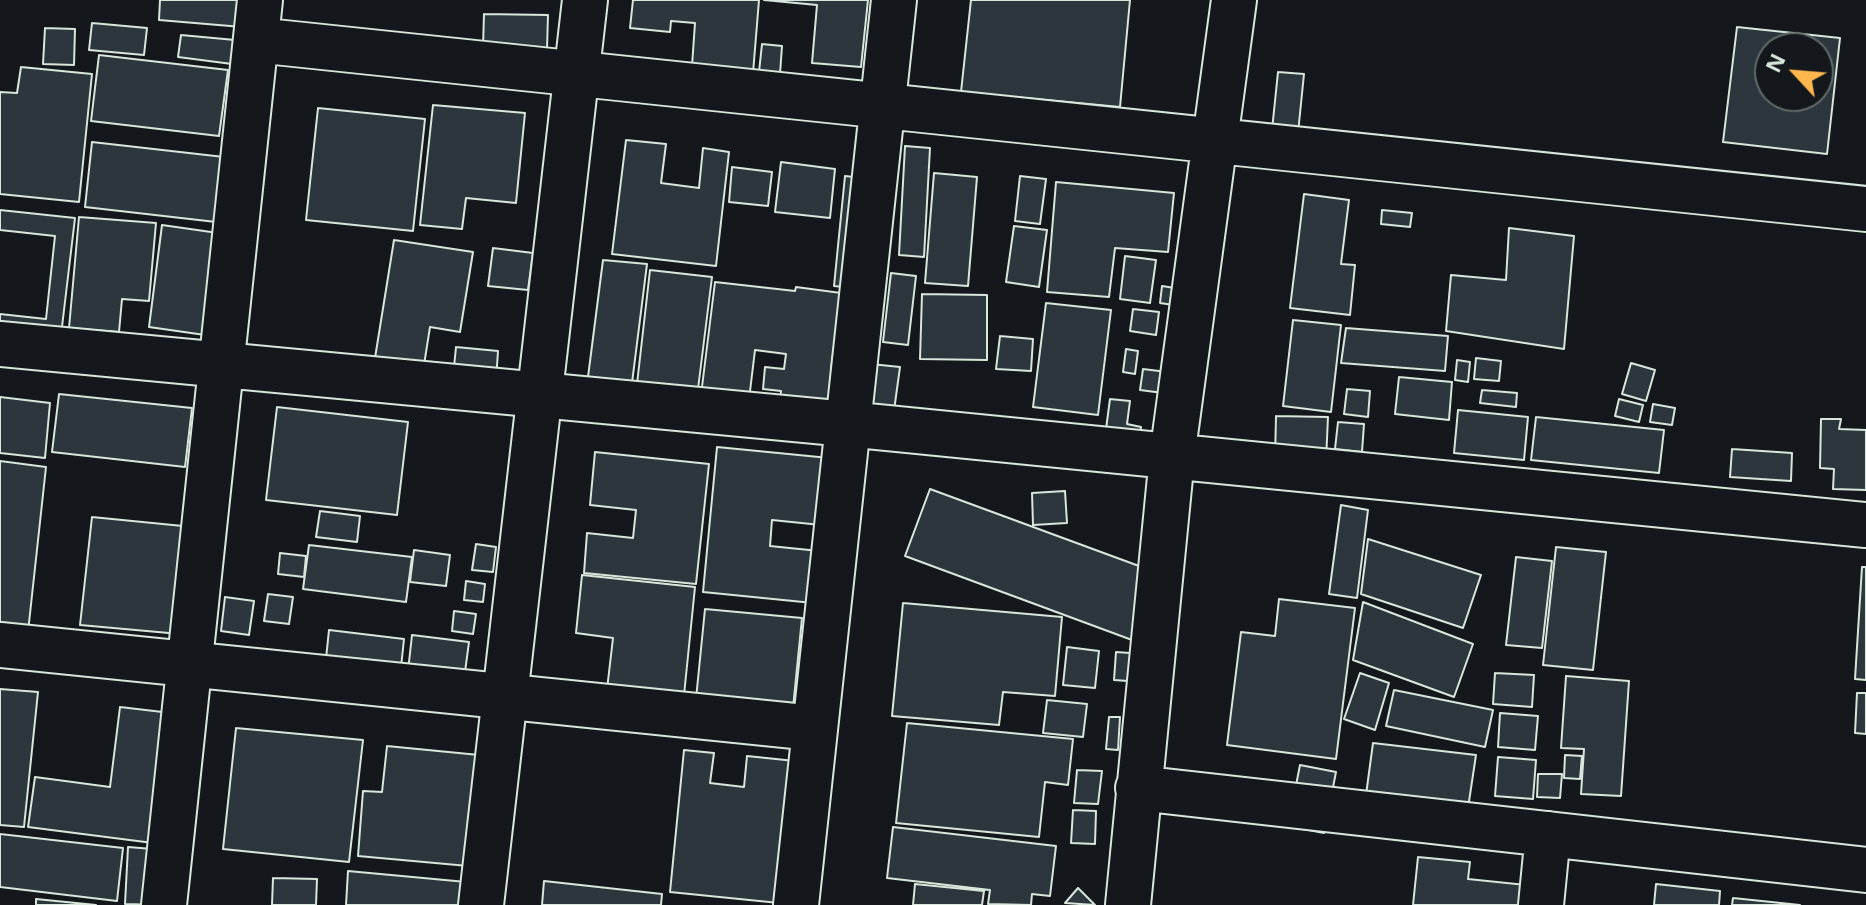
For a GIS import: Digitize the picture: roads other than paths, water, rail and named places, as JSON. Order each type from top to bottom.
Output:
[{"type":"street","points":[[481,905],[585,0]]},
{"type":"street","points":[[796,905],[894,0]]},
{"type":"street","points":[[1128,905],[1172,457],[1234,0]]},
{"type":"street","points":[[164,905],[258,20],[576,75],[1866,209]]},
{"type":"street","points":[[0,344],[1866,525]]},
{"type":"street","points":[[0,645],[814,728]]},
{"type":"street","points":[[1138,788],[1866,871],[1863,905]]},
{"type":"street","points":[[1541,905],[1548,834]]}]
